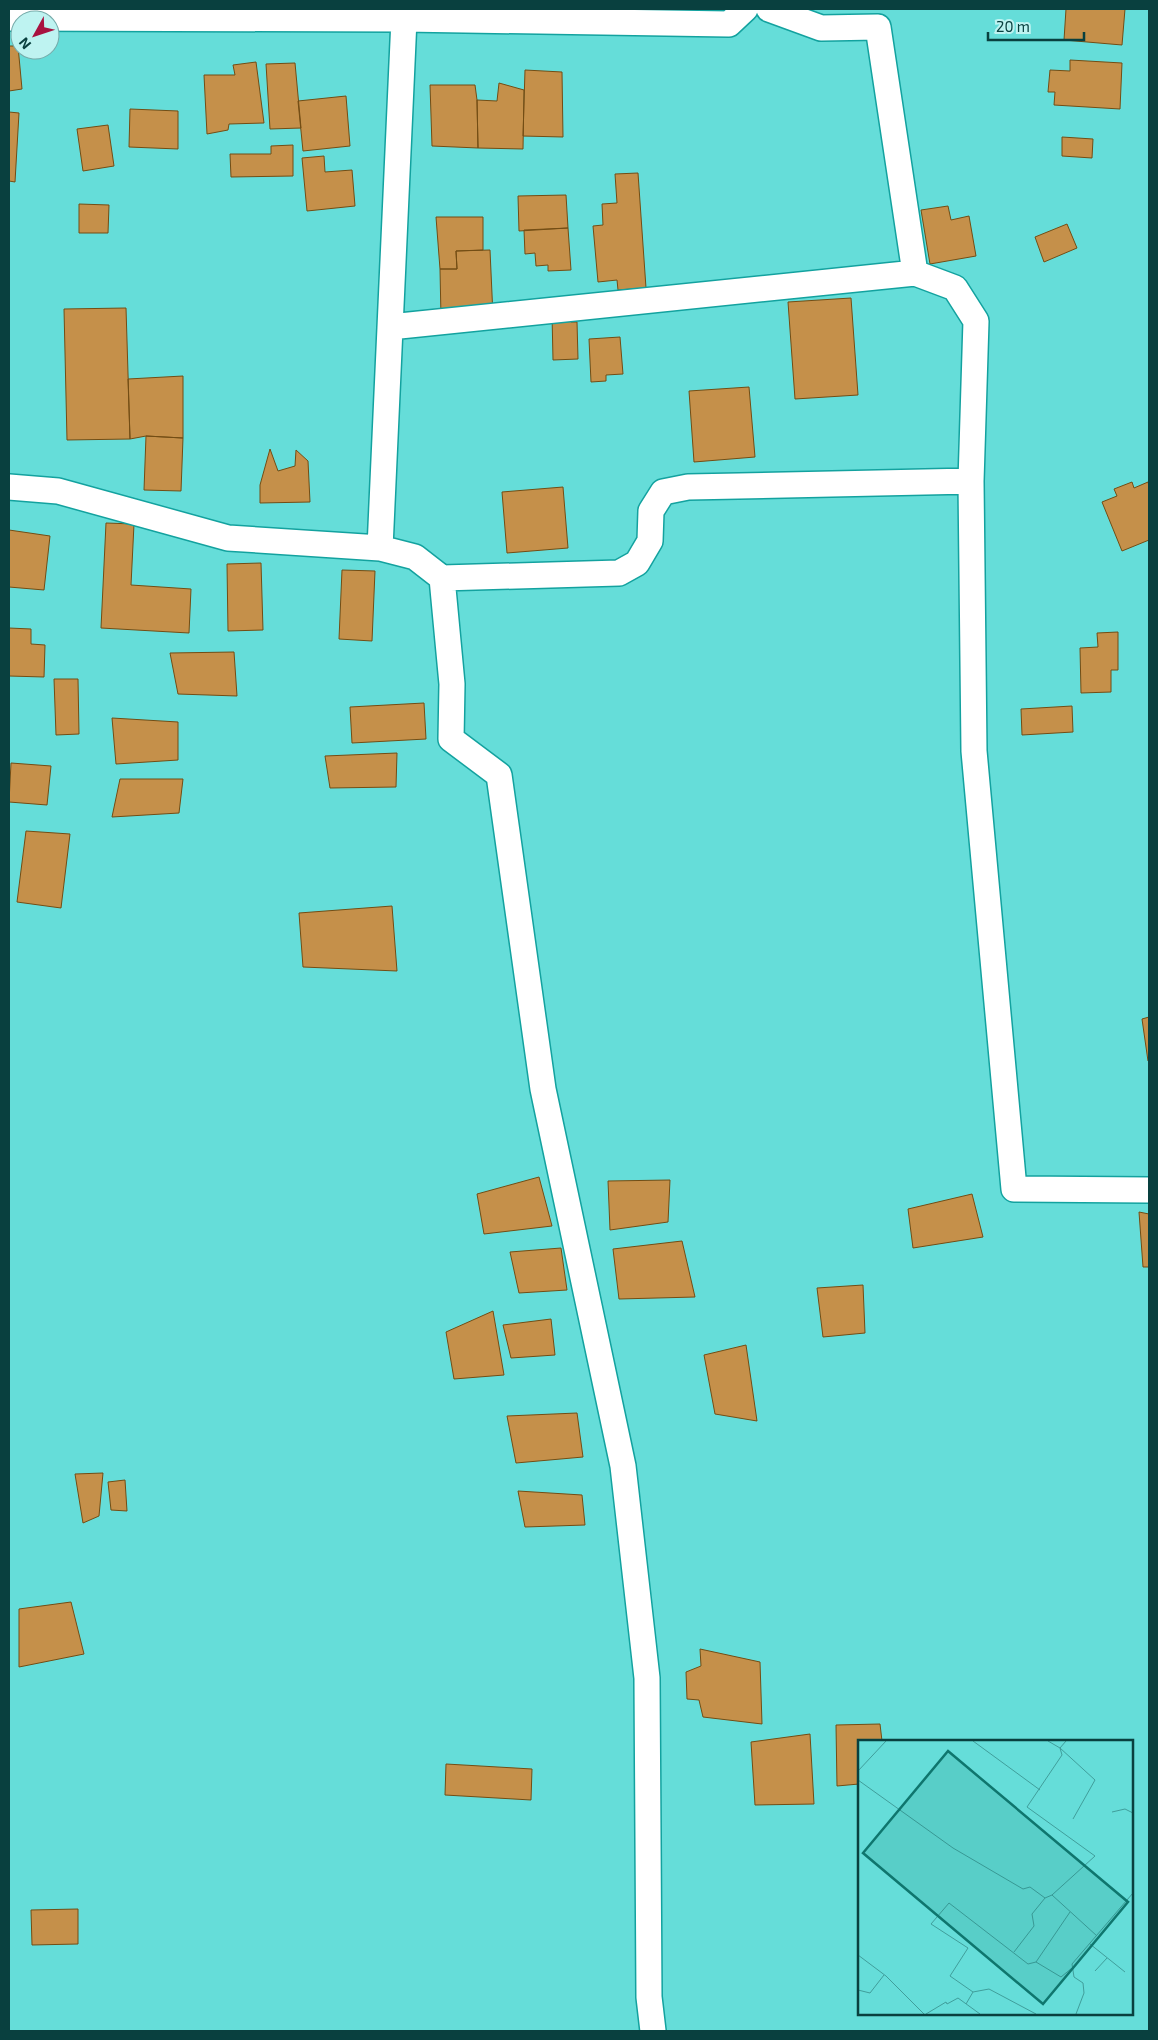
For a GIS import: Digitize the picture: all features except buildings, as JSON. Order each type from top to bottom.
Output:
[{"type":"street","points":[[9,18],[404,19],[496,14],[729,24],[745,9]]},
{"type":"street","points":[[769,9],[821,28],[878,27],[915,273]]},
{"type":"street","points":[[380,548],[404,19]]},
{"type":"street","points":[[390,327],[915,273],[955,288],[976,321],[971,481],[974,751],[1014,1189],[1149,1190]]},
{"type":"street","points":[[9,487],[58,491],[228,538],[380,548],[415,557],[442,578],[619,573],[638,563],[650,541],[651,511],[663,492],[688,487],[971,481]]},
{"type":"street","points":[[442,578],[452,684],[451,739],[499,775],[543,1089],[622,1466],[647,1678],[649,1997],[653,2031]]}]
